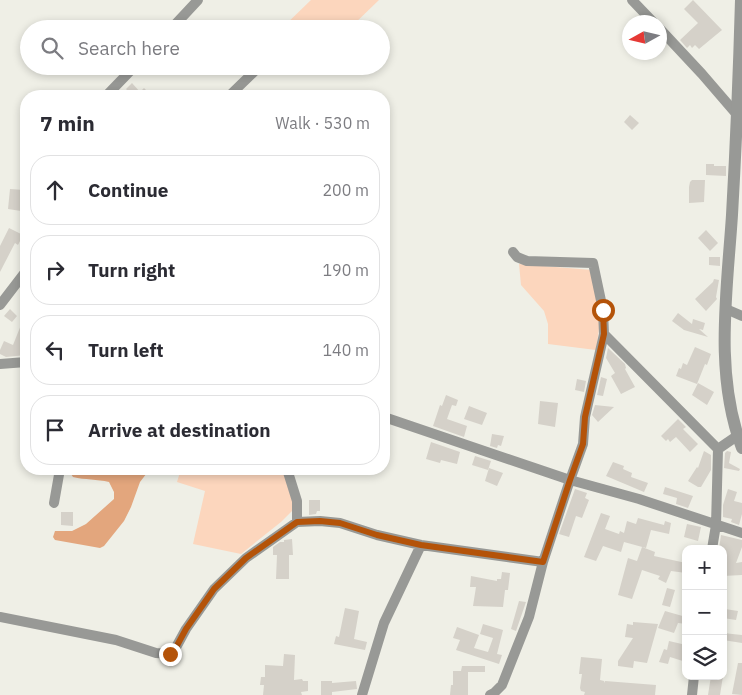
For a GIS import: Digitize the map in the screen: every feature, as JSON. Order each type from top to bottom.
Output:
[{"type":"street","points":[[179,20],[198,0]]},
{"type":"street","points":[[632,0],[646,15]]},
{"type":"street","points":[[718,449],[740,442],[730,413],[725,367],[726,309],[740,118],[741,0]]},
{"type":"street","points":[[667,36],[740,118]]},
{"type":"street","points":[[112,90],[126,75]]},
{"type":"street","points":[[236,90],[251,75]]},
{"type":"street","points":[[490,695],[502,685],[524,633],[543,562],[583,444],[585,417],[604,334],[603,310],[593,263],[527,261],[517,257],[513,252]]},
{"type":"street","points":[[0,305],[20,279]]},
{"type":"street","points":[[726,309],[742,316]]},
{"type":"street","points":[[604,334],[718,449],[716,525],[713,545]]},
{"type":"street","points":[[0,364],[20,362]]},
{"type":"street","points":[[390,419],[570,480],[639,499],[742,533]]},
{"type":"street","points":[[54,503],[59,475]]},
{"type":"street","points":[[289,475],[297,502],[297,522]]},
{"type":"street","points":[[0,616],[116,640],[156,653],[170,654],[174,651],[186,629],[214,589],[246,558],[297,522],[320,521],[340,523],[377,535],[421,545],[543,562]]},
{"type":"street","points":[[362,695],[384,623],[421,545]]},
{"type":"street","points":[[692,695],[694,680]]},
{"type":"shaded area","points":[[311,0],[379,0],[358,20],[290,20]]},
{"type":"shaded area","points":[[519,264],[592,270],[600,322],[596,350],[548,344],[548,324],[544,311],[521,285]]},
{"type":"shaded area","points":[[72,475],[145,475],[140,482],[124,521],[104,546],[100,548],[55,540],[53,537],[55,531],[72,531],[86,524],[114,499],[114,492],[109,482],[73,477]]},
{"type":"shaded area","points":[[179,475],[286,475],[291,488],[293,510],[241,554],[193,544],[205,491],[177,482]]},
{"type":"building","points":[[693,0],[722,30],[699,49],[695,45],[692,48],[690,45],[687,48],[680,40],[698,23],[684,9]]},
{"type":"building","points":[[132,83],[138,90],[127,90]]},
{"type":"building","points":[[630,115],[639,123],[632,130],[624,122]]},
{"type":"building","points":[[706,164],[726,166],[726,176],[706,175]]},
{"type":"building","points":[[692,180],[705,180],[704,202],[689,203],[689,187]]},
{"type":"building","points":[[10,189],[20,190],[20,211],[8,209]]},
{"type":"building","points":[[9,228],[20,234],[18,245],[15,243],[0,272],[0,246]]},
{"type":"building","points":[[706,230],[718,243],[710,251],[698,238]]},
{"type":"building","points":[[709,257],[720,257],[720,266],[709,265]]},
{"type":"building","points":[[714,279],[719,280],[717,299],[706,311],[695,299]]},
{"type":"building","points":[[10,309],[17,316],[12,322],[4,316]]},
{"type":"building","points":[[678,313],[692,324],[693,319],[705,323],[703,330],[699,329],[708,337],[684,330],[672,321]]},
{"type":"building","points":[[20,328],[20,356],[6,357],[0,354],[4,341],[13,345]]},
{"type":"building","points":[[695,347],[711,354],[697,384],[676,376],[683,363],[687,365]]},
{"type":"building","points":[[608,348],[625,364],[625,369],[635,387],[621,394],[611,376],[615,373],[606,358]]},
{"type":"building","points":[[601,377],[607,379],[603,396],[597,395]]},
{"type":"building","points":[[577,379],[586,381],[584,392],[575,390]]},
{"type":"building","points":[[698,383],[714,392],[707,405],[692,395]]},
{"type":"building","points":[[446,395],[458,400],[456,406],[452,405],[447,419],[467,426],[464,437],[433,426],[440,405],[442,406]]},
{"type":"building","points":[[540,401],[558,403],[555,427],[538,424]]},
{"type":"building","points":[[595,405],[614,407],[598,422],[592,415]]},
{"type":"building","points":[[469,406],[487,413],[482,425],[464,419]]},
{"type":"building","points":[[678,419],[686,427],[683,429],[698,444],[690,452],[676,437],[670,442],[661,436]]},
{"type":"building","points":[[492,434],[504,436],[501,446],[498,445],[497,448],[490,446]]},
{"type":"building","points":[[431,442],[460,452],[457,464],[441,460],[440,463],[426,459]]},
{"type":"building","points":[[704,451],[711,455],[711,470],[701,487],[698,487],[688,481],[698,468]]},
{"type":"building","points":[[727,451],[731,452],[729,463],[740,469],[739,471],[724,468],[725,453]]},
{"type":"building","points":[[475,456],[491,461],[488,470],[472,465]]},
{"type":"building","points":[[613,462],[624,466],[623,469],[632,473],[631,477],[648,483],[644,492],[606,476]]},
{"type":"building","points":[[489,468],[503,473],[497,486],[485,481]]},
{"type":"building","points":[[665,487],[693,496],[688,508],[676,504],[677,498],[663,494]]},
{"type":"building","points":[[575,489],[587,493],[585,498],[589,500],[582,518],[576,516],[569,537],[559,534]]},
{"type":"building","points":[[728,489],[737,492],[734,501],[742,503],[739,525],[731,522],[732,519],[723,517],[723,505]]},
{"type":"building","points":[[309,500],[320,500],[320,511],[317,511],[316,514],[309,515]]},
{"type":"building","points":[[61,512],[73,512],[73,526],[61,525]]},
{"type":"building","points":[[601,513],[610,516],[605,529],[619,534],[620,531],[624,533],[627,521],[636,524],[638,518],[664,525],[665,521],[671,523],[669,534],[651,530],[646,548],[624,542],[621,552],[603,546],[596,561],[584,557]]},
{"type":"building","points":[[687,524],[701,527],[698,541],[684,537]]},
{"type":"building","points":[[721,535],[742,540],[742,547],[736,563],[742,562],[742,575],[727,576],[727,545],[720,545]]},
{"type":"building","points":[[292,539],[293,555],[289,555],[289,579],[276,579],[277,555],[273,555],[273,547],[280,542],[284,542],[284,540]]},
{"type":"building","points":[[642,547],[655,552],[654,556],[682,562],[682,572],[671,571],[666,583],[658,579],[660,576],[642,570],[632,599],[618,595],[628,558],[637,561]]},
{"type":"building","points":[[502,572],[510,573],[503,607],[473,606],[476,587],[470,587],[471,576],[497,581],[497,579],[501,579]]},
{"type":"building","points":[[667,588],[675,590],[670,607],[662,605]]},
{"type":"building","points":[[519,601],[526,602],[516,631],[511,629]]},
{"type":"building","points":[[345,608],[359,611],[354,639],[367,642],[365,650],[334,644],[336,636],[339,637]]},
{"type":"building","points":[[727,609],[738,611],[736,620],[727,619]]},
{"type":"building","points":[[665,611],[682,616],[682,624],[678,623],[674,633],[658,628]]},
{"type":"building","points":[[633,622],[658,624],[647,663],[634,661],[633,668],[618,666],[618,661],[633,638],[625,637],[627,624],[633,625]]},
{"type":"building","points":[[483,624],[503,630],[497,654],[502,655],[499,664],[456,650],[460,640],[453,638],[457,627],[479,635],[474,648],[488,652],[493,638],[480,634]]},
{"type":"building","points":[[727,633],[742,635],[742,643],[727,641]]},
{"type":"building","points":[[669,641],[682,644],[682,661],[670,657],[668,664],[659,662],[664,649],[667,650]]},
{"type":"building","points":[[284,654],[295,655],[294,680],[302,679],[303,681],[308,681],[308,691],[301,692],[302,695],[263,695],[264,685],[260,685],[261,677],[265,677],[265,665],[283,666]]},
{"type":"building","points":[[581,657],[602,659],[600,680],[604,681],[604,683],[605,681],[656,685],[655,695],[584,695],[585,692],[581,691],[580,688],[582,674],[579,674]]},
{"type":"building","points":[[738,663],[742,663],[742,695],[732,694]]},
{"type":"building","points":[[462,666],[485,666],[485,672],[468,672],[468,695],[450,695],[451,685],[453,685],[453,671],[461,671]]},
{"type":"building","points":[[710,680],[722,680],[720,695],[708,695]]},
{"type":"building","points":[[321,681],[332,681],[332,683],[356,681],[357,689],[332,692],[332,695],[321,695]]},
{"type":"route","points":[[170,654],[174,651],[186,629],[214,589],[246,558],[297,522],[320,521],[340,523],[377,535],[421,545],[543,562],[583,444],[585,417],[604,334],[603,310]]}]
